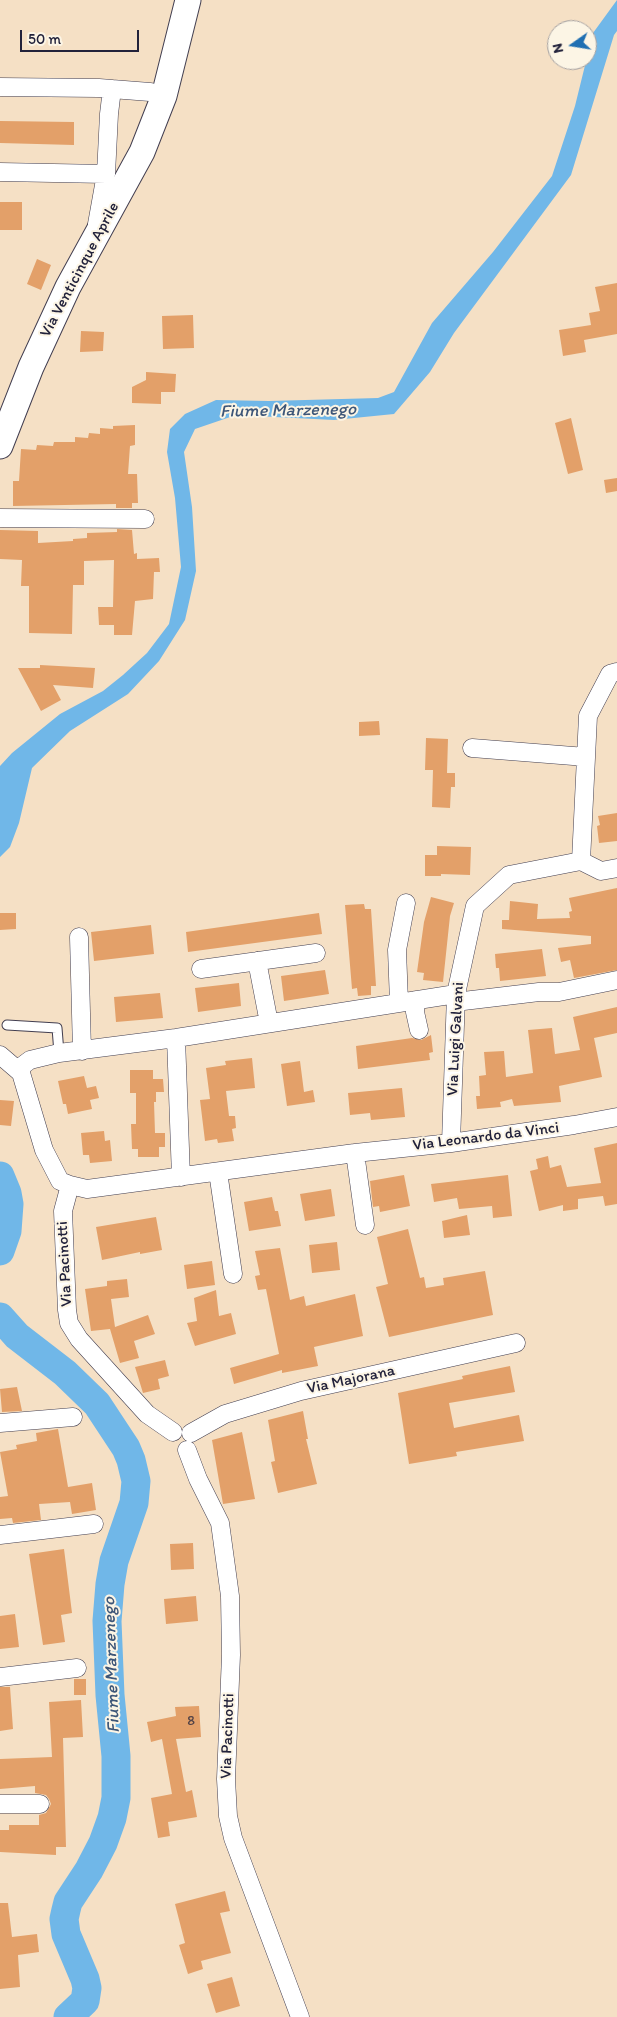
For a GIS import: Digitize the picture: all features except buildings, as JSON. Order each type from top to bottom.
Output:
[{"type":"main road","name":"Via Venticinque Aprile","points":[[0,446],[41,343],[68,287],[142,152],[164,96],[188,0]]},
{"type":"street","points":[[0,87],[112,89],[150,92],[164,96]]},
{"type":"street","points":[[96,237],[106,174],[112,89]]},
{"type":"street","points":[[0,172],[106,174]]},
{"type":"street","points":[[0,518],[145,519]]},
{"type":"street","points":[[617,672],[610,674],[588,716],[581,861],[601,871],[617,868]]},
{"type":"street","points":[[472,748],[586,757]]},
{"type":"street","name":"Via Luigi Galvani","points":[[451,1143],[456,998],[475,906],[509,875],[581,861]]},
{"type":"street","points":[[398,1002],[397,950],[406,903]]},
{"type":"street","points":[[79,937],[82,1050]]},
{"type":"street","points":[[201,970],[316,953]]},
{"type":"street","points":[[257,961],[269,1023]]},
{"type":"street","points":[[18,1069],[30,1060],[59,1053],[176,1038],[398,1002],[559,992],[617,980]]},
{"type":"street","points":[[416,1000],[415,1012],[418,1030]]},
{"type":"street","points":[[176,1038],[181,1177]]},
{"type":"street","points":[[0,1055],[18,1069],[27,1087],[48,1159],[60,1181],[70,1185]]},
{"type":"street","name":"Via Leonardo da Vinci","points":[[70,1185],[87,1189],[355,1153],[451,1143],[617,1117]]},
{"type":"street","points":[[355,1153],[365,1225]]},
{"type":"street","points":[[218,1172],[233,1274]]},
{"type":"street","name":"Via Pacinotti","points":[[70,1185],[63,1211],[69,1323],[79,1340],[148,1414],[172,1432],[170,1440],[174,1448],[182,1451],[187,1450],[198,1479],[220,1523],[230,1596],[231,1655],[226,1779],[228,1816],[234,1838],[300,2017]]},
{"type":"street","name":"Via Majorana","points":[[192,1433],[225,1414],[291,1394],[516,1343]]},
{"type":"street","points":[[0,1423],[73,1417]]},
{"type":"street","points":[[172,1432],[176,1429],[184,1428],[192,1433],[192,1444],[187,1450]]},
{"type":"street","points":[[0,1536],[94,1524]]},
{"type":"street","points":[[0,1677],[77,1668]]},
{"type":"street","points":[[0,1804],[40,1804]]},
{"type":"lane","points":[[7,1025],[57,1028],[59,1053]]},
{"type":"water","points":[[617,0],[617,31],[614,35],[571,175],[454,333],[430,372],[394,414],[334,420],[236,415],[195,429],[184,452],[192,507],[196,571],[185,620],[159,661],[128,694],[70,731],[32,768],[19,823],[10,847],[0,857],[0,766],[12,753],[60,714],[103,691],[123,675],[147,653],[169,624],[181,567],[175,498],[167,452],[170,429],[185,414],[216,400],[269,401],[378,398],[394,392],[432,323],[493,252],[552,176],[575,106],[584,70],[597,70],[597,28]]},
{"type":"waterway","name":"Fiume Marzenego","points":[[0,1176],[9,1204],[7,1231],[0,1251]]},
{"type":"waterway","name":"Fiume Marzenego","points":[[0,1317],[17,1336],[65,1373],[97,1404],[126,1448],[136,1481],[134,1503],[114,1561],[107,1621],[110,1695],[116,1756],[116,1798],[112,1818],[103,1843],[89,1870],[68,1902],[64,1919],[66,1934],[87,1988],[85,2001],[68,2017]]}]
